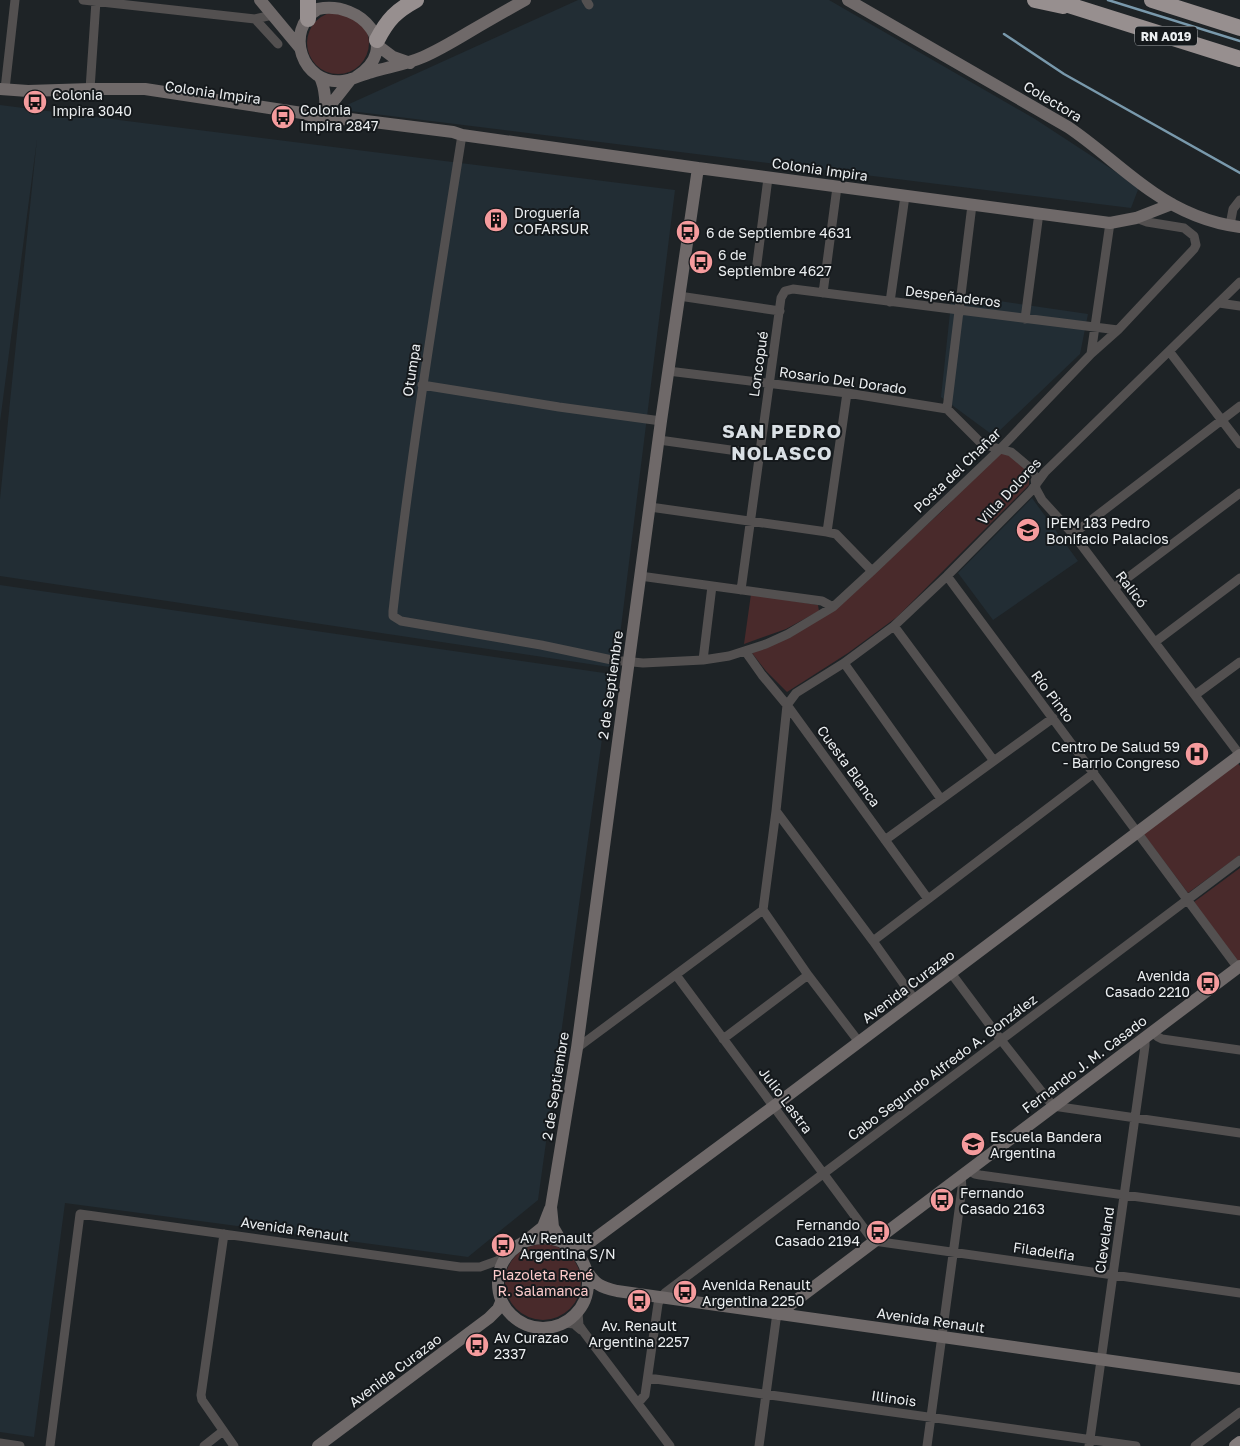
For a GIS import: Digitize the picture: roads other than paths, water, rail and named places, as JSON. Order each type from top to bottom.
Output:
[{"type":"highway","points":[[308,0],[308,19]]},
{"type":"highway","points":[[378,42],[387,22],[392,16],[404,6],[416,0]]},
{"type":"highway","points":[[1035,0],[1092,13]]},
{"type":"highway","name":"RN A019","points":[[1052,0],[1240,59]]},
{"type":"highway","name":"RN A019","points":[[1152,0],[1240,28]]},
{"type":"main road","points":[[1236,1446],[1240,1443]]},
{"type":"street","points":[[2,89],[14,0]]},
{"type":"street","points":[[83,0],[255,19],[272,15]]},
{"type":"street","points":[[260,0],[300,48]]},
{"type":"street","points":[[410,63],[393,57],[378,42],[372,23],[363,10],[349,5],[331,2],[318,9],[308,19],[300,34],[301,54],[307,65],[320,77],[338,81],[410,63],[442,48],[525,0]]},
{"type":"street","name":"Colectora","points":[[848,0],[1068,127],[1153,192],[1172,204],[1201,218],[1235,226]]},
{"type":"street","points":[[90,89],[96,1]]},
{"type":"street","points":[[255,19],[278,44]]},
{"type":"street","points":[[322,116],[354,78],[371,64],[378,42]]},
{"type":"street","points":[[320,77],[324,90],[322,116]]},
{"type":"street","name":"Colonia Impira","points":[[2,89],[35,91],[107,89],[144,97],[195,102],[275,116],[301,119],[322,116],[339,120],[350,119],[453,132],[462,135],[768,178],[1110,223],[1136,218],[1172,204]]},
{"type":"street","name":"Otumpa","points":[[393,611],[404,510],[422,385],[462,135]]},
{"type":"street","name":"2 de Septiembre","points":[[525,1242],[543,1226],[551,1206],[577,1048],[668,371],[698,168]]},
{"type":"street","points":[[756,271],[768,178]]},
{"type":"street","points":[[823,293],[837,187]]},
{"type":"street","points":[[890,302],[905,196]]},
{"type":"street","points":[[1235,226],[1233,209],[1240,200]]},
{"type":"street","points":[[972,204],[947,409],[979,441],[1000,449]]},
{"type":"street","points":[[1025,319],[1039,214]]},
{"type":"street","name":"Posta del Chañar","points":[[393,611],[393,616],[401,621],[628,662],[704,660],[729,656],[766,644],[788,634],[833,607],[872,571],[1000,449],[1194,250],[1196,245],[1194,236],[1184,228],[1136,218]]},
{"type":"street","points":[[1091,354],[1110,223]]},
{"type":"street","name":"Villa Dolores","points":[[787,705],[796,693],[844,663],[894,626],[947,576],[1031,491],[1046,472],[1240,282]]},
{"type":"street","name":"Despeñaderos","points":[[785,291],[793,289],[1118,330]]},
{"type":"street","name":"Loncopué","points":[[741,590],[781,298],[785,291]]},
{"type":"street","points":[[679,296],[780,311]]},
{"type":"street","points":[[1219,303],[1240,306]]},
{"type":"street","points":[[1169,351],[1240,444]]},
{"type":"street","name":"Rosario Del Dorado","points":[[668,371],[847,393],[947,409]]},
{"type":"street","points":[[422,385],[662,421]]},
{"type":"street","points":[[828,532],[847,393]]},
{"type":"street","points":[[1073,534],[1240,406]]},
{"type":"street","points":[[659,440],[759,454]]},
{"type":"street","name":"Ralicó","points":[[1000,449],[1011,452],[1030,468],[1035,477],[1038,494],[1042,500],[1073,534],[1240,755]]},
{"type":"street","points":[[1114,588],[1240,493]]},
{"type":"street","points":[[650,507],[836,534],[872,571]]},
{"type":"street","points":[[640,576],[822,602],[833,607]]},
{"type":"street","name":"Río Pinto","points":[[947,576],[1187,900],[1239,967]]},
{"type":"street","points":[[1155,642],[1240,578]]},
{"type":"street","points":[[704,660],[712,586]]},
{"type":"street","points":[[894,626],[994,761]]},
{"type":"street","name":"Cuesta Blanca","points":[[745,651],[787,705],[928,899]]},
{"type":"street","points":[[1195,695],[1240,662]]},
{"type":"street","points":[[844,663],[941,799]]},
{"type":"street","points":[[787,705],[776,812],[763,910],[808,975],[859,1042]]},
{"type":"street","points":[[885,840],[1053,718]]},
{"type":"street","name":"Avenida Curazao","points":[[566,1244],[581,1247],[593,1240],[1240,755]]},
{"type":"street","points":[[873,941],[1094,774]]},
{"type":"street","points":[[776,812],[915,1000]]},
{"type":"street","name":"Cabo Segundo Alfredo A. González","points":[[661,1297],[1240,860]]},
{"type":"street","points":[[577,1048],[763,910]]},
{"type":"street","name":"Fernando J. M. Casado","points":[[778,1314],[1239,967]]},
{"type":"street","points":[[951,973],[1053,1106],[1240,1133]]},
{"type":"street","name":"Julio Lastra","points":[[676,975],[874,1241]]},
{"type":"street","points":[[723,1039],[808,975]]},
{"type":"street","points":[[1148,1035],[1162,1039],[1240,1050]]},
{"type":"street","name":"Cleveland","points":[[1090,1442],[1145,1041],[1148,1035]]},
{"type":"street","points":[[927,1446],[964,1173],[1240,1211]]},
{"type":"street","name":"2 de Septiembre","points":[[551,1206],[553,1226],[566,1244]]},
{"type":"street","name":"Avenida Renault","points":[[50,1446],[80,1214],[472,1268],[505,1258]]},
{"type":"street","points":[[224,1234],[201,1395],[202,1400],[234,1446]]},
{"type":"street","points":[[535,1238],[546,1238],[566,1244],[584,1265],[588,1287],[586,1298],[578,1313],[565,1323],[550,1328],[538,1329],[526,1326],[515,1319],[501,1302],[497,1281],[499,1269],[505,1258],[521,1243],[535,1238]]},
{"type":"street","name":"Avenida Curazao","points":[[584,1265],[586,1249],[593,1240]]},
{"type":"street","name":"Filadelfia","points":[[874,1241],[1240,1293]]},
{"type":"street","name":"Avenida Renault","points":[[584,1265],[595,1283],[617,1291],[1240,1379]]},
{"type":"street","name":"Avenida Renault","points":[[586,1298],[599,1293],[617,1291]]},
{"type":"street","points":[[638,1403],[645,1395],[658,1304],[661,1297]]},
{"type":"street","name":"Avenida Curazao","points":[[318,1446],[489,1318],[498,1309],[501,1302]]},
{"type":"street","points":[[578,1313],[579,1325],[670,1446]]},
{"type":"street","name":"Avenida Curazao","points":[[489,1318],[499,1314],[510,1314]]},
{"type":"street","points":[[759,1446],[778,1314]]},
{"type":"street","points":[[565,1323],[574,1324],[584,1332]]},
{"type":"street","name":"Illinois","points":[[648,1378],[931,1417],[1090,1442],[1136,1446]]},
{"type":"street","points":[[1195,1446],[1240,1412]]},
{"type":"street","points":[[204,1446],[223,1431]]},
{"type":"street","points":[[0,1443],[20,1446]]},
{"type":"waterway","points":[[1108,0],[1240,41]]},
{"type":"waterway","points":[[1004,34],[1064,74],[1240,173]]},
{"type":"place","name":"Colonia Impira 3040","points":[[35,102]]},
{"type":"place","name":"Colonia Impira 2847","points":[[283,117]]},
{"type":"place","name":"Droguería COFARSUR","points":[[496,220]]},
{"type":"place","name":"6 de Septiembre 4631","points":[[688,232]]},
{"type":"place","name":"6 de Septiembre 4627","points":[[701,262]]},
{"type":"place","name":"IPEM 183 Pedro Bonifacio Palacios","points":[[1028,530]]},
{"type":"place","name":"Centro De Salud 59 - Barrio Congreso","points":[[1197,754]]},
{"type":"place","name":"Avenida Casado 2210","points":[[1208,983]]},
{"type":"place","name":"Escuela Bandera Argentina","points":[[973,1144]]},
{"type":"place","name":"Fernando Casado 2163","points":[[942,1200]]},
{"type":"place","name":"Fernando Casado 2194","points":[[878,1232]]},
{"type":"place","name":"Av Renault Argentina S/N","points":[[503,1245]]},
{"type":"place","name":"Avenida Renault Argentina 2250","points":[[685,1292]]},
{"type":"place","name":"Av. Renault Argentina 2257","points":[[639,1301]]},
{"type":"place","name":"Av Curazao 2337","points":[[477,1345]]},
{"type":"district","name":"SAN PEDRO NOLASCO","points":[[782,441]]},
{"type":"park label","name":"Plazoleta René R. Salamanca","points":[[543,1282]]}]
